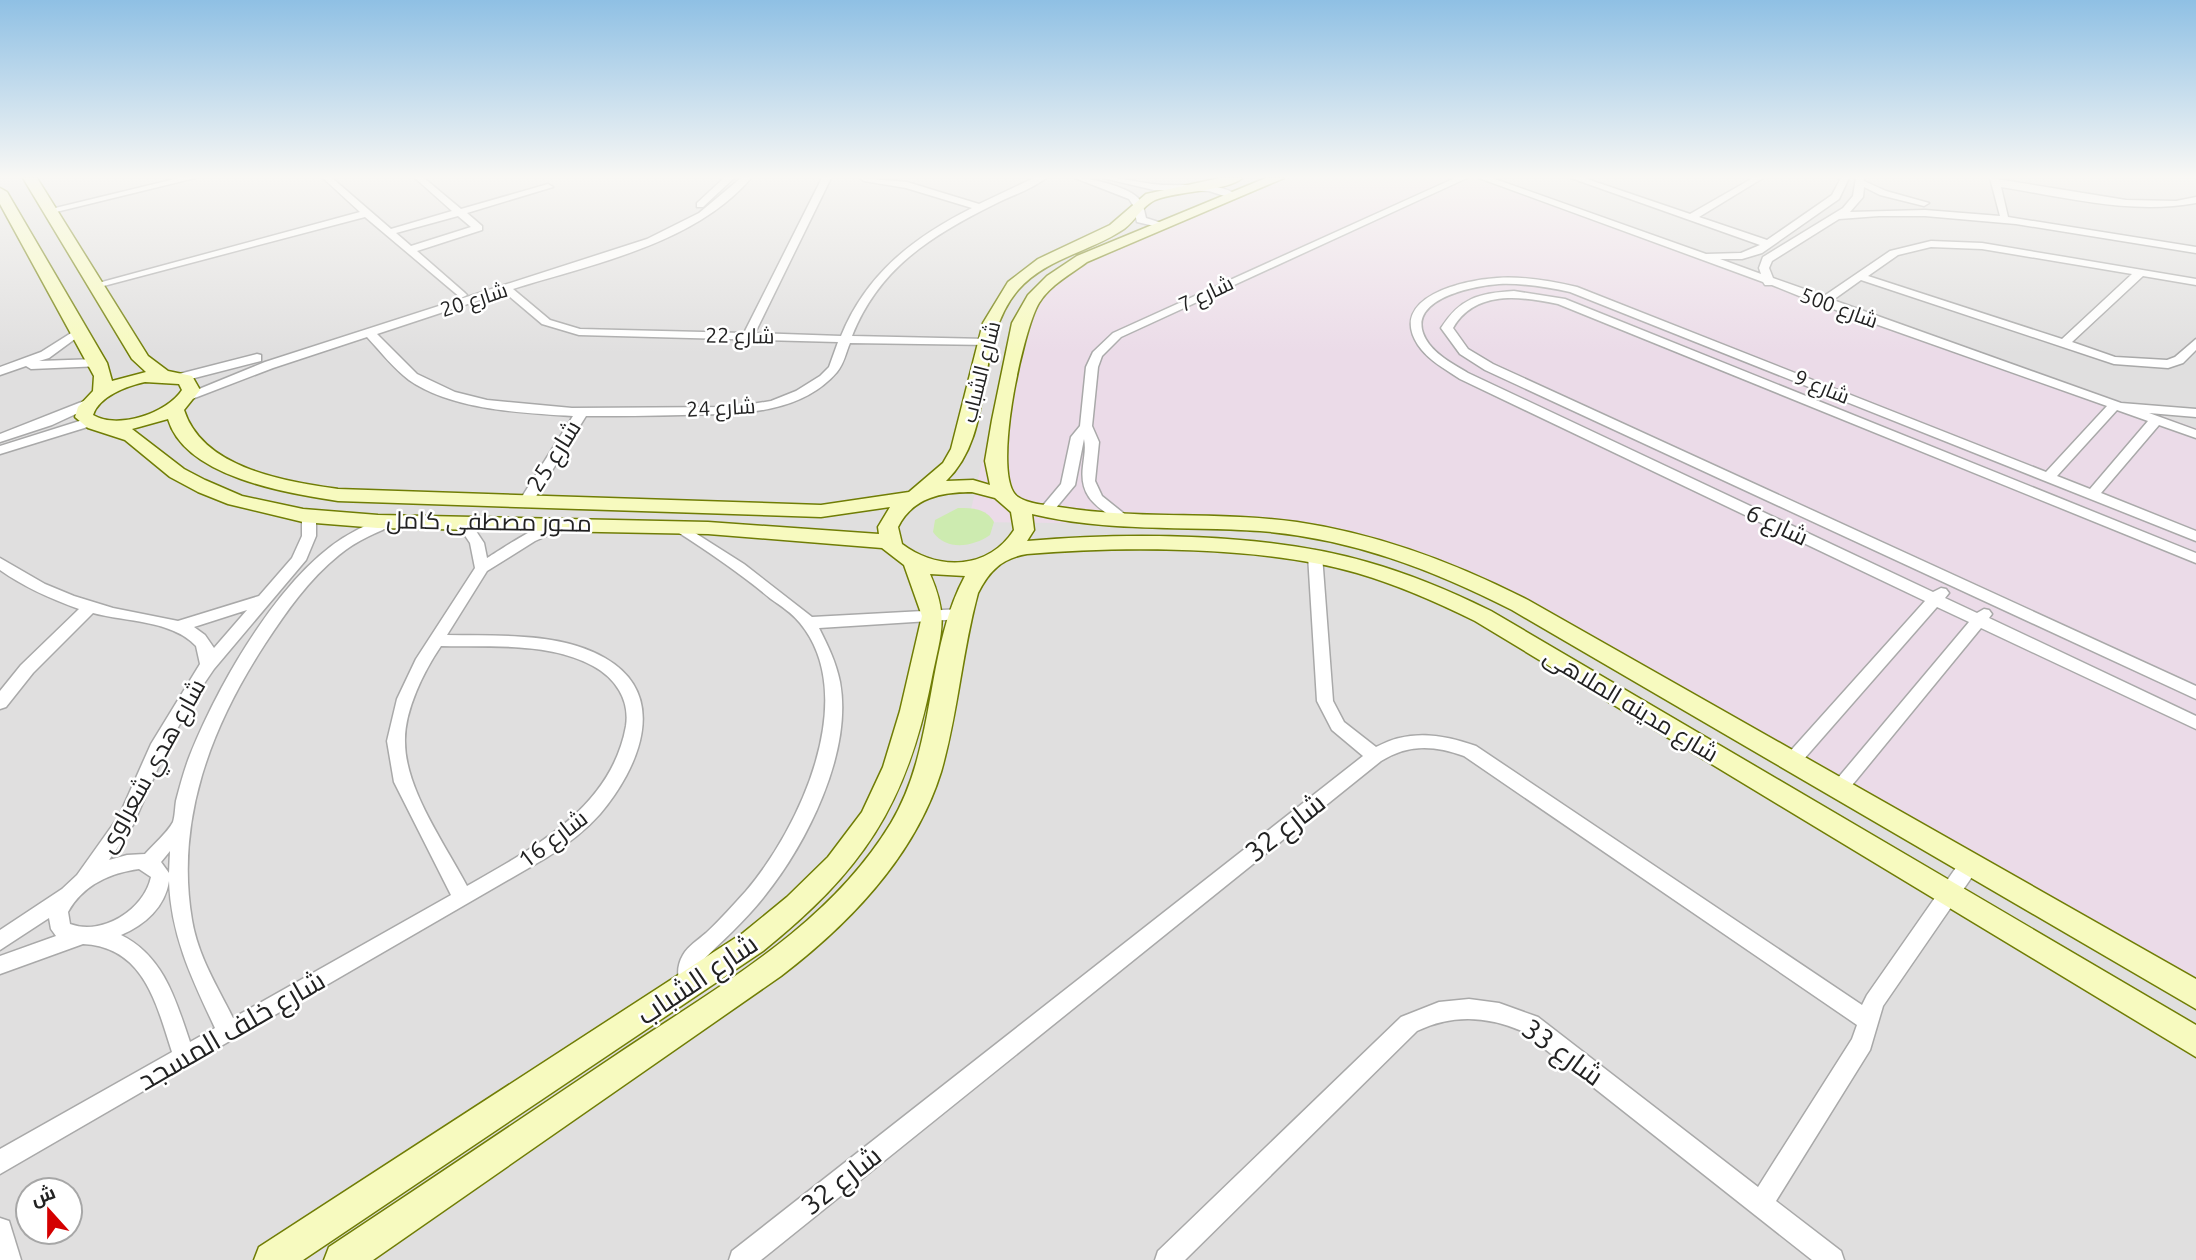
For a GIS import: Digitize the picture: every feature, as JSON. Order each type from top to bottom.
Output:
[{"type":"street","points":[[45,237],[59,258],[96,285],[141,359],[171,377]]},
{"type":"street","points":[[56,237],[79,331],[99,363],[103,376],[93,406]]},
{"type":"street","points":[[96,285],[278,237]]},
{"type":"street","points":[[395,237],[461,295]]},
{"type":"street","points":[[410,250],[452,237]]},
{"type":"street","name":"شارع 20","points":[[181,402],[250,372],[506,289],[637,237]]},
{"type":"street","name":"شارع 20","points":[[171,377],[242,363],[660,237]]},
{"type":"street","points":[[748,336],[798,237]]},
{"type":"street","name":"شارع 24","points":[[370,333],[406,371],[437,390],[457,397],[521,408],[733,411],[777,403],[805,392],[827,377],[866,297],[895,263],[930,237]]},
{"type":"street","name":"شارع الشباب","points":[[917,495],[944,475],[961,449],[999,305],[1021,279],[1056,254],[1096,237]]},
{"type":"street","name":"شارع الشباب","points":[[1009,499],[995,472],[998,437],[1020,323],[1034,298],[1070,267],[1133,237]]},
{"type":"street","name":"شارع 7","points":[[1125,520],[1091,490],[1088,481],[1092,442],[1086,426],[1092,367],[1097,355],[1117,335],[1333,237]]},
{"type":"street","name":"شارع 500","points":[[1643,237],[2196,434]]},
{"type":"street","points":[[1747,237],[1768,244]]},
{"type":"street","points":[[1753,254],[1778,237]]},
{"type":"street","points":[[1769,283],[1764,268],[1767,259],[1802,237]]},
{"type":"street","points":[[2137,237],[2195,245]]},
{"type":"street","points":[[1823,302],[1894,253],[1931,244],[1982,246],[2196,282]]},
{"type":"street","points":[[1695,256],[1753,254],[1767,259]]},
{"type":"street","points":[[2063,344],[2141,272]]},
{"type":"street","points":[[1859,276],[2114,360],[2153,365],[2179,360],[2196,343]]},
{"type":"street","name":"شارع 9","points":[[1440,294],[1485,282],[1513,280],[1573,289],[2196,536]]},
{"type":"street","name":"شارع 22","points":[[506,289],[539,317],[566,329],[593,333],[987,343]]},
{"type":"street","points":[[1440,294],[1465,305]]},
{"type":"street","name":"شارع 6","points":[[1440,294],[1420,312],[1415,324],[1417,337],[1425,351],[1441,364],[2196,723]]},
{"type":"street","name":"شارع 9","points":[[1465,305],[1497,295],[1530,295],[1561,301],[2196,558]]},
{"type":"street","name":"شارع 6","points":[[1465,305],[1452,314],[1447,328],[1453,342],[1467,356],[2196,694]]},
{"type":"street","points":[[0,371],[19,366],[57,349],[79,331]]},
{"type":"street","points":[[1441,364],[1467,356]]},
{"type":"street","points":[[19,366],[99,363]]},
{"type":"street","points":[[1770,385],[1787,382],[1788,377],[1784,372]]},
{"type":"street","points":[[0,450],[93,406],[138,379],[171,377]]},
{"type":"street","name":"محور مصطفى كامل","points":[[171,377],[190,385],[181,402],[182,431],[199,448],[232,468],[295,488],[363,498],[821,511],[876,506],[917,495]]},
{"type":"street","points":[[93,406],[112,426],[145,421],[181,402]]},
{"type":"street","points":[[0,438],[93,406]]},
{"type":"street","points":[[2049,477],[2114,406],[2196,413]]},
{"type":"street","name":"شارع 25","points":[[525,503],[583,410]]},
{"type":"street","points":[[2092,495],[2155,420]]},
{"type":"street","points":[[1899,437],[1898,427],[1913,423]]},
{"type":"street","name":"محور مصطفى كامل","points":[[112,426],[129,434],[178,474],[198,484],[251,505],[309,515],[681,528],[841,536],[890,542]]},
{"type":"street","name":"شارع 7","points":[[1045,512],[1068,485],[1073,473],[1079,437],[1086,426]]},
{"type":"street","points":[[961,449],[976,453],[998,437]]},
{"type":"street","points":[[973,486],[1009,499],[1025,520],[1024,530],[1010,550],[982,565],[947,570],[914,563],[901,556],[890,542],[887,527],[891,516],[917,495],[940,487],[973,486]]},
{"type":"street","points":[[346,518],[363,498]]},
{"type":"street","name":"شارع مدينه الملاهى","points":[[1009,499],[1045,512],[1125,520],[1315,555],[1401,578],[1456,602],[2196,1042]]},
{"type":"street","points":[[1781,527],[1800,510]]},
{"type":"street","points":[[821,511],[847,522],[848,530],[841,536]]},
{"type":"street","name":"شارع هدي شعراوى","points":[[0,941],[78,886],[127,820],[160,744],[208,665],[299,560],[309,536],[309,515]]},
{"type":"street","name":"شارع هدي شعراوى","points":[[228,1031],[188,946],[180,892],[182,824],[189,784],[201,745],[218,707],[279,614],[322,561],[354,537],[395,520]]},
{"type":"street","points":[[463,522],[477,543],[482,568]]},
{"type":"street","points":[[463,898],[412,804],[398,762],[396,741],[405,699],[435,640],[482,568],[530,538],[564,523]]},
{"type":"street","points":[[681,528],[751,574],[809,623],[827,662],[834,701],[827,750],[809,807],[793,841],[771,874],[743,908],[691,959],[688,970],[691,984]]},
{"type":"street","name":"شارع مدينه الملاهى","points":[[1010,550],[1203,534],[1310,530],[1379,546],[1442,567],[1520,605],[2196,995]]},
{"type":"street","points":[[1315,555],[1325,701],[1338,726],[1375,756]]},
{"type":"street","points":[[299,560],[322,561]]},
{"type":"street","points":[[0,563],[44,589],[90,607],[178,626],[201,641],[208,665]]},
{"type":"street","name":"شارع الشباب","points":[[914,563],[928,595],[947,615]]},
{"type":"street","name":"شارع الشباب","points":[[272,1260],[691,984],[788,915],[829,876],[868,826],[889,787],[947,615],[967,593],[982,565]]},
{"type":"street","points":[[1768,787],[1952,581]]},
{"type":"street","points":[[178,626],[224,614],[265,598]]},
{"type":"street","points":[[1816,816],[1995,601]]},
{"type":"street","points":[[0,703],[34,662],[90,607]]},
{"type":"street","points":[[809,623],[947,615]]},
{"type":"street","name":"شارع الشباب","points":[[351,1257],[792,952],[853,896],[892,846],[928,772],[947,615]]},
{"type":"street","name":"شارع 16","points":[[435,640],[504,643],[582,655],[598,662],[623,680],[635,707],[632,742],[625,761],[594,807],[545,849],[463,898]]},
{"type":"street","name":"شارع 32","points":[[741,1260],[1375,756],[1402,742],[1418,740],[1445,743],[1470,751],[1868,1021]]},
{"type":"street","points":[[149,863],[182,824]]},
{"type":"street","points":[[0,965],[88,935],[131,920],[156,896],[161,884],[161,875],[149,863],[139,861],[112,866],[78,886],[63,902],[58,921],[61,929],[88,935],[132,949],[145,961],[155,975],[184,1056]]},
{"type":"street","points":[[1761,1204],[1862,1043],[1874,1002],[1969,865]]},
{"type":"street","points":[[161,884],[180,892]]},
{"type":"street","name":"شارع خلف المسجد","points":[[0,1162],[463,898]]},
{"type":"street","name":"شارع 33","points":[[1167,1260],[1409,1024],[1444,1009],[1487,1009],[1530,1024],[1832,1260]]},
{"type":"street","points":[[467,1132],[484,1165]]},
{"type":"street","points":[[0,1230],[9,1260]]},
{"type":"shaded area","points":[[0,237],[2196,237],[2196,1260],[0,1260]]},
{"type":"shaded area","points":[[1125,237],[1656,237],[2196,428],[2196,1005],[1527,618],[1435,571],[1314,534],[1225,525],[968,522],[1017,315],[1040,284],[1084,253]]},
{"type":"green space","points":[[958,508],[983,511],[991,517],[994,522],[990,535],[976,542],[960,545],[938,538],[933,532],[935,520]]}]
